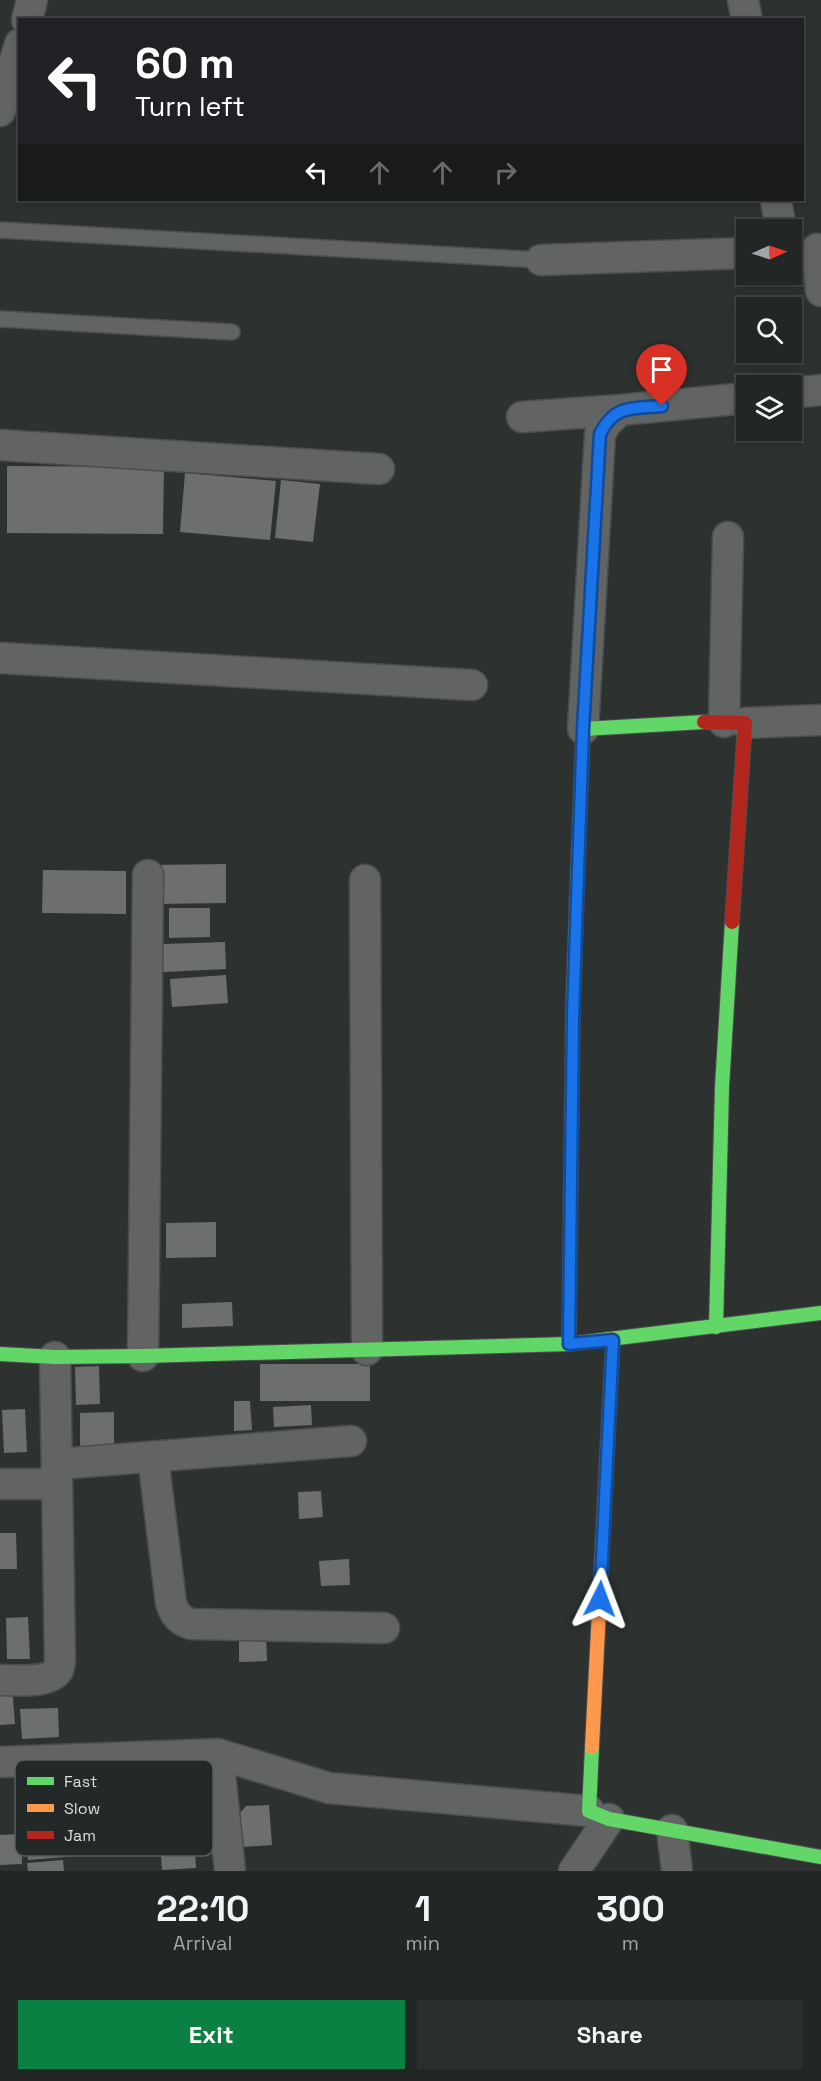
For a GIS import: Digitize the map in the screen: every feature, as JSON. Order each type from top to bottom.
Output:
[{"type":"street","points":[[28,18],[32,0]]},
{"type":"street","points":[[743,0],[747,18]]},
{"type":"street","points":[[0,111],[18,51]]},
{"type":"street","points":[[776,201],[779,219]]},
{"type":"street","points":[[810,250],[821,291]]},
{"type":"street","points":[[541,260],[736,253]]},
{"type":"street","points":[[802,392],[821,390]]},
{"type":"street","points":[[522,417],[736,399]]},
{"type":"street","points":[[569,1344],[572,1040],[583,729],[600,434],[606,423],[620,410]]},
{"type":"street","points":[[0,445],[379,469]]},
{"type":"street","points":[[716,1327],[735,723],[728,537]]},
{"type":"street","points":[[0,658],[472,685]]},
{"type":"street","points":[[583,729],[821,720]]},
{"type":"street","points":[[142,1356],[148,875]]},
{"type":"street","points":[[365,880],[367,1350]]},
{"type":"street","points":[[0,1354],[55,1357],[142,1356],[569,1344],[821,1313]]},
{"type":"street","points":[[574,1871],[599,1815],[613,1340]]},
{"type":"street","points":[[0,1680],[51,1677],[58,1670],[60,1660],[55,1357]]},
{"type":"street","points":[[0,1484],[153,1458],[351,1441]]},
{"type":"street","points":[[153,1458],[171,1603],[174,1612],[181,1620],[191,1624],[384,1628]]},
{"type":"street","points":[[218,1754],[230,1871]]},
{"type":"street","points":[[54,1760],[218,1754],[329,1788],[599,1815],[821,1857]]},
{"type":"street","points":[[0,1762],[15,1761]]},
{"type":"street","points":[[672,1830],[677,1871]]},
{"type":"lane","points":[[0,230],[541,260]]},
{"type":"lane","points":[[0,320],[232,332]]},
{"type":"building","points":[[7,466],[164,467],[163,534],[7,533]]},
{"type":"building","points":[[185,473],[276,481],[270,540],[180,532]]},
{"type":"building","points":[[281,480],[320,484],[313,542],[275,538]]},
{"type":"building","points":[[226,864],[226,903],[157,904],[156,865]]},
{"type":"building","points":[[43,870],[126,871],[126,914],[42,913]]},
{"type":"building","points":[[169,908],[210,908],[210,937],[169,938]]},
{"type":"building","points":[[225,942],[226,969],[163,972],[162,944]]},
{"type":"building","points":[[226,975],[228,1003],[172,1007],[170,979]]},
{"type":"building","points":[[216,1222],[216,1257],[166,1258],[166,1223]]},
{"type":"building","points":[[232,1302],[233,1326],[182,1328],[182,1304]]},
{"type":"building","points":[[260,1364],[370,1364],[370,1401],[260,1401]]},
{"type":"building","points":[[99,1366],[100,1404],[76,1405],[75,1367]]},
{"type":"building","points":[[234,1401],[250,1401],[252,1430],[234,1431]]},
{"type":"building","points":[[311,1405],[312,1425],[274,1427],[273,1407]]},
{"type":"building","points":[[25,1409],[27,1452],[4,1453],[2,1410]]},
{"type":"building","points":[[114,1412],[114,1447],[80,1447],[80,1413]]},
{"type":"building","points":[[321,1491],[323,1517],[299,1519],[298,1492]]},
{"type":"building","points":[[0,1533],[16,1533],[17,1569],[0,1569]]},
{"type":"building","points":[[349,1559],[350,1585],[321,1586],[319,1561]]},
{"type":"building","points":[[28,1617],[30,1659],[7,1659],[6,1618]]},
{"type":"building","points":[[239,1635],[266,1635],[267,1661],[239,1662]]},
{"type":"building","points":[[12,1686],[15,1724],[0,1725],[0,1687]]},
{"type":"building","points":[[58,1708],[59,1737],[22,1739],[20,1709]]},
{"type":"building","points":[[269,1805],[272,1845],[242,1847],[240,1813],[246,1806]]},
{"type":"building","points":[[15,1834],[15,1856],[22,1856],[22,1864],[0,1865],[0,1835]]},
{"type":"building","points":[[28,1856],[65,1856],[65,1857],[28,1860]]},
{"type":"building","points":[[161,1856],[195,1856],[196,1868],[162,1870]]},
{"type":"building","points":[[63,1860],[64,1871],[28,1871],[27,1863]]},
{"type":"traffic: fast","points":[[573,1002],[583,729],[704,722]]},
{"type":"traffic: fast","points":[[716,1327],[722,1087],[732,922]]},
{"type":"traffic: fast","points":[[0,1354],[55,1357],[143,1356],[569,1344],[821,1313]]},
{"type":"traffic: fast","points":[[592,1747],[589,1811],[609,1819],[821,1857]]},
{"type":"traffic: slow","points":[[569,1344],[573,1002]]},
{"type":"traffic: slow","points":[[592,1747],[613,1339]]},
{"type":"traffic: jam","points":[[704,722],[745,723],[732,922]]},
{"type":"route","points":[[600,1599],[613,1340],[569,1344],[572,1040],[583,729],[600,434],[606,423],[620,410],[662,406]]}]
